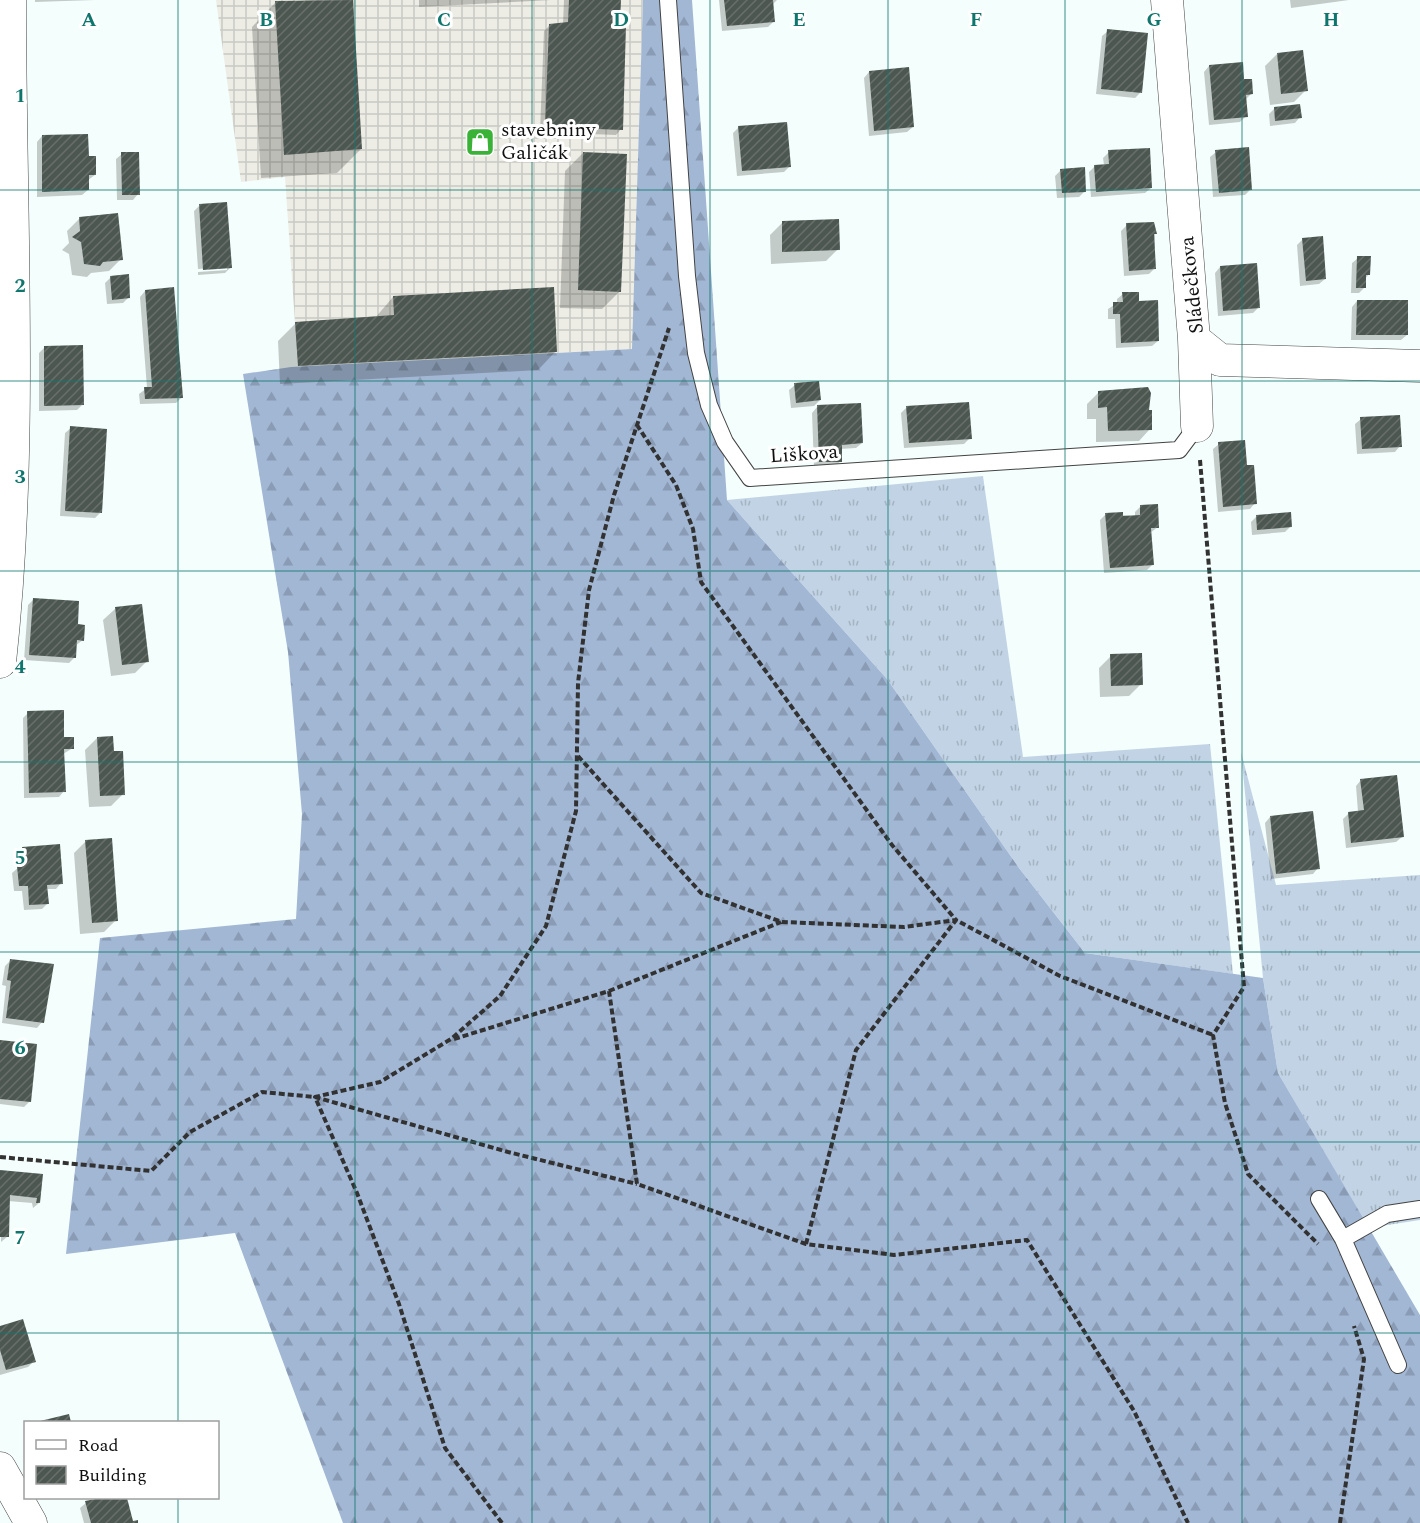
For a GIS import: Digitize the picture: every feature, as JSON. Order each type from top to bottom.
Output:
[{"type":"street","points":[[0,662],[10,550],[5,494],[10,0]]},
{"type":"street","name":"Sládečkova","points":[[1167,0],[1194,339],[1220,360],[1420,366]]},
{"type":"street","points":[[1194,339],[1197,426]]},
{"type":"street","points":[[0,1468],[31,1523]]},
{"type":"lane","name":"Liškova","points":[[668,0],[687,276],[696,353],[709,405],[725,442],[750,478],[1179,450],[1197,426]]},
{"type":"lane","points":[[1319,1199],[1343,1239],[1398,1365]]},
{"type":"lane","points":[[1343,1239],[1387,1214],[1420,1209]]},
{"type":"path","points":[[315,1097],[380,1082],[452,1040],[500,996],[546,926],[576,811],[578,683],[589,590],[614,495],[672,320]]},
{"type":"path","points":[[637,425],[676,485],[693,530],[701,582],[892,845],[956,920],[1060,976],[1213,1035]]},
{"type":"path","points":[[1197,426],[1244,987],[1213,1035],[1225,1103],[1248,1174],[1326,1252]]},
{"type":"path","points":[[578,755],[701,893],[782,922],[904,927],[956,920]]},
{"type":"path","points":[[806,1244],[856,1050],[956,920]]},
{"type":"path","points":[[452,1040],[609,991],[782,922]]},
{"type":"path","points":[[609,991],[637,1184]]},
{"type":"path","points":[[0,1157],[151,1171],[190,1132],[262,1092],[315,1097],[508,1152],[637,1184],[806,1244],[894,1254],[1027,1239],[1134,1411],[1188,1523]]},
{"type":"path","points":[[315,1097],[357,1193],[399,1304],[444,1449],[502,1523]]},
{"type":"path","points":[[1340,1523],[1364,1359],[1350,1315]]},
{"type":"shaded area","points":[[216,0],[643,0],[633,349],[298,366],[285,177],[241,182]]},
{"type":"green space","points":[[643,0],[692,0],[727,500],[887,679],[1019,868],[1085,953],[1263,978],[1278,1073],[1420,1315],[1420,1523],[343,1523],[235,1233],[66,1254],[100,938],[296,919],[302,814],[288,652],[243,374],[291,367],[632,349]]},
{"type":"green space","points":[[983,476],[1023,757],[1210,744],[1233,974],[1085,953],[1019,868],[887,679],[727,500]]},
{"type":"green space","points":[[1241,752],[1276,885],[1420,875],[1420,1220],[1368,1228],[1278,1073],[1263,978]]},
{"type":"building","points":[[353,0],[362,149],[284,155],[275,1]]},
{"type":"building","points":[[569,0],[621,0],[620,24],[626,25],[623,130],[545,127],[549,24],[568,22]]},
{"type":"building","points":[[724,0],[773,0],[775,22],[727,26]]},
{"type":"building","points":[[1107,29],[1148,33],[1142,93],[1101,89]]},
{"type":"building","points":[[1303,50],[1308,91],[1281,94],[1277,53]]},
{"type":"building","points":[[1243,62],[1244,79],[1252,79],[1253,94],[1246,95],[1248,117],[1214,120],[1209,65]]},
{"type":"building","points":[[909,67],[914,127],[874,131],[869,71]]},
{"type":"building","points":[[1300,104],[1302,118],[1275,121],[1274,107]]},
{"type":"building","points":[[787,122],[791,167],[742,171],[738,126]]},
{"type":"building","points":[[88,134],[89,156],[96,156],[96,175],[89,175],[89,190],[42,192],[42,135]]},
{"type":"building","points":[[1249,147],[1252,190],[1219,193],[1215,150]]},
{"type":"building","points":[[1150,148],[1152,188],[1096,192],[1094,165],[1109,164],[1108,150]]},
{"type":"building","points":[[121,152],[139,152],[140,195],[122,195]]},
{"type":"building","points":[[583,152],[627,154],[621,292],[578,290]]},
{"type":"building","points":[[1085,167],[1086,192],[1062,193],[1060,169]]},
{"type":"building","points":[[227,202],[232,268],[203,270],[199,204]]},
{"type":"building","points":[[118,213],[123,260],[103,262],[100,266],[84,264],[81,242],[72,237],[80,231],[79,217]]},
{"type":"building","points":[[839,219],[840,250],[782,252],[782,221]]},
{"type":"building","points":[[1154,222],[1157,234],[1154,234],[1156,269],[1129,271],[1126,223]]},
{"type":"building","points":[[1323,236],[1326,279],[1306,281],[1302,238]]},
{"type":"building","points":[[1357,256],[1371,256],[1370,275],[1366,275],[1366,288],[1356,288]]},
{"type":"building","points":[[1257,263],[1260,308],[1223,311],[1220,266]]},
{"type":"building","points":[[129,274],[130,298],[112,300],[110,276]]},
{"type":"building","points":[[174,287],[183,398],[145,399],[144,387],[152,387],[145,290]]},
{"type":"building","points":[[554,287],[557,352],[298,366],[295,322],[394,315],[393,296]]},
{"type":"building","points":[[1122,292],[1139,292],[1139,301],[1158,300],[1159,341],[1121,343],[1120,314],[1113,314],[1113,302],[1123,302]]},
{"type":"building","points":[[1357,300],[1408,300],[1408,335],[1356,335]]},
{"type":"building","points":[[83,345],[84,405],[44,406],[44,346]]},
{"type":"building","points":[[819,381],[821,400],[796,403],[794,383]]},
{"type":"building","points":[[1148,387],[1151,393],[1149,410],[1152,410],[1152,430],[1108,431],[1107,407],[1098,408],[1098,391]]},
{"type":"building","points":[[969,402],[972,439],[909,443],[906,406]]},
{"type":"building","points":[[861,403],[863,443],[842,445],[842,462],[819,462],[817,405]]},
{"type":"building","points":[[1400,415],[1402,447],[1362,449],[1360,417]]},
{"type":"building","points":[[70,426],[107,429],[102,513],[65,511]]},
{"type":"building","points":[[1245,440],[1247,465],[1254,465],[1257,504],[1223,507],[1218,442]]},
{"type":"building","points":[[1158,504],[1159,528],[1151,528],[1154,565],[1110,568],[1105,513],[1123,512],[1123,516],[1140,515],[1140,505]]},
{"type":"building","points":[[1291,512],[1292,527],[1257,530],[1256,515]]},
{"type":"building","points":[[33,598],[79,601],[78,624],[85,625],[84,641],[77,640],[76,658],[29,655]]},
{"type":"building","points":[[142,604],[149,662],[122,665],[115,607]]},
{"type":"building","points":[[1142,653],[1143,685],[1111,686],[1110,654]]},
{"type":"building","points":[[64,710],[64,737],[74,737],[74,749],[64,749],[66,792],[29,793],[27,711]]},
{"type":"building","points":[[113,736],[114,751],[123,751],[125,795],[100,796],[97,737]]},
{"type":"building","points":[[1397,775],[1404,837],[1351,843],[1348,812],[1364,810],[1360,779]]},
{"type":"building","points":[[1313,811],[1320,869],[1276,874],[1270,816]]},
{"type":"building","points":[[112,838],[118,921],[92,923],[85,840]]},
{"type":"building","points":[[60,844],[63,884],[47,885],[49,904],[29,905],[28,886],[19,886],[17,866],[24,866],[22,847]]},
{"type":"building","points":[[10,959],[54,964],[44,1023],[6,1018],[11,981],[7,980]]},
{"type":"building","points":[[0,1040],[37,1044],[31,1102],[0,1099]]},
{"type":"building","points":[[0,1170],[43,1174],[40,1203],[36,1203],[37,1198],[10,1195],[9,1237],[0,1237]]},
{"type":"building","points":[[23,1319],[36,1362],[6,1370],[0,1350],[0,1326]]},
{"type":"building","points":[[69,1414],[71,1421],[40,1421]]},
{"type":"building","points":[[127,1499],[133,1521],[138,1520],[138,1523],[91,1523],[85,1501]]},
{"type":"place","name":"stavebniny Galičák","points":[[480,142]]}]
